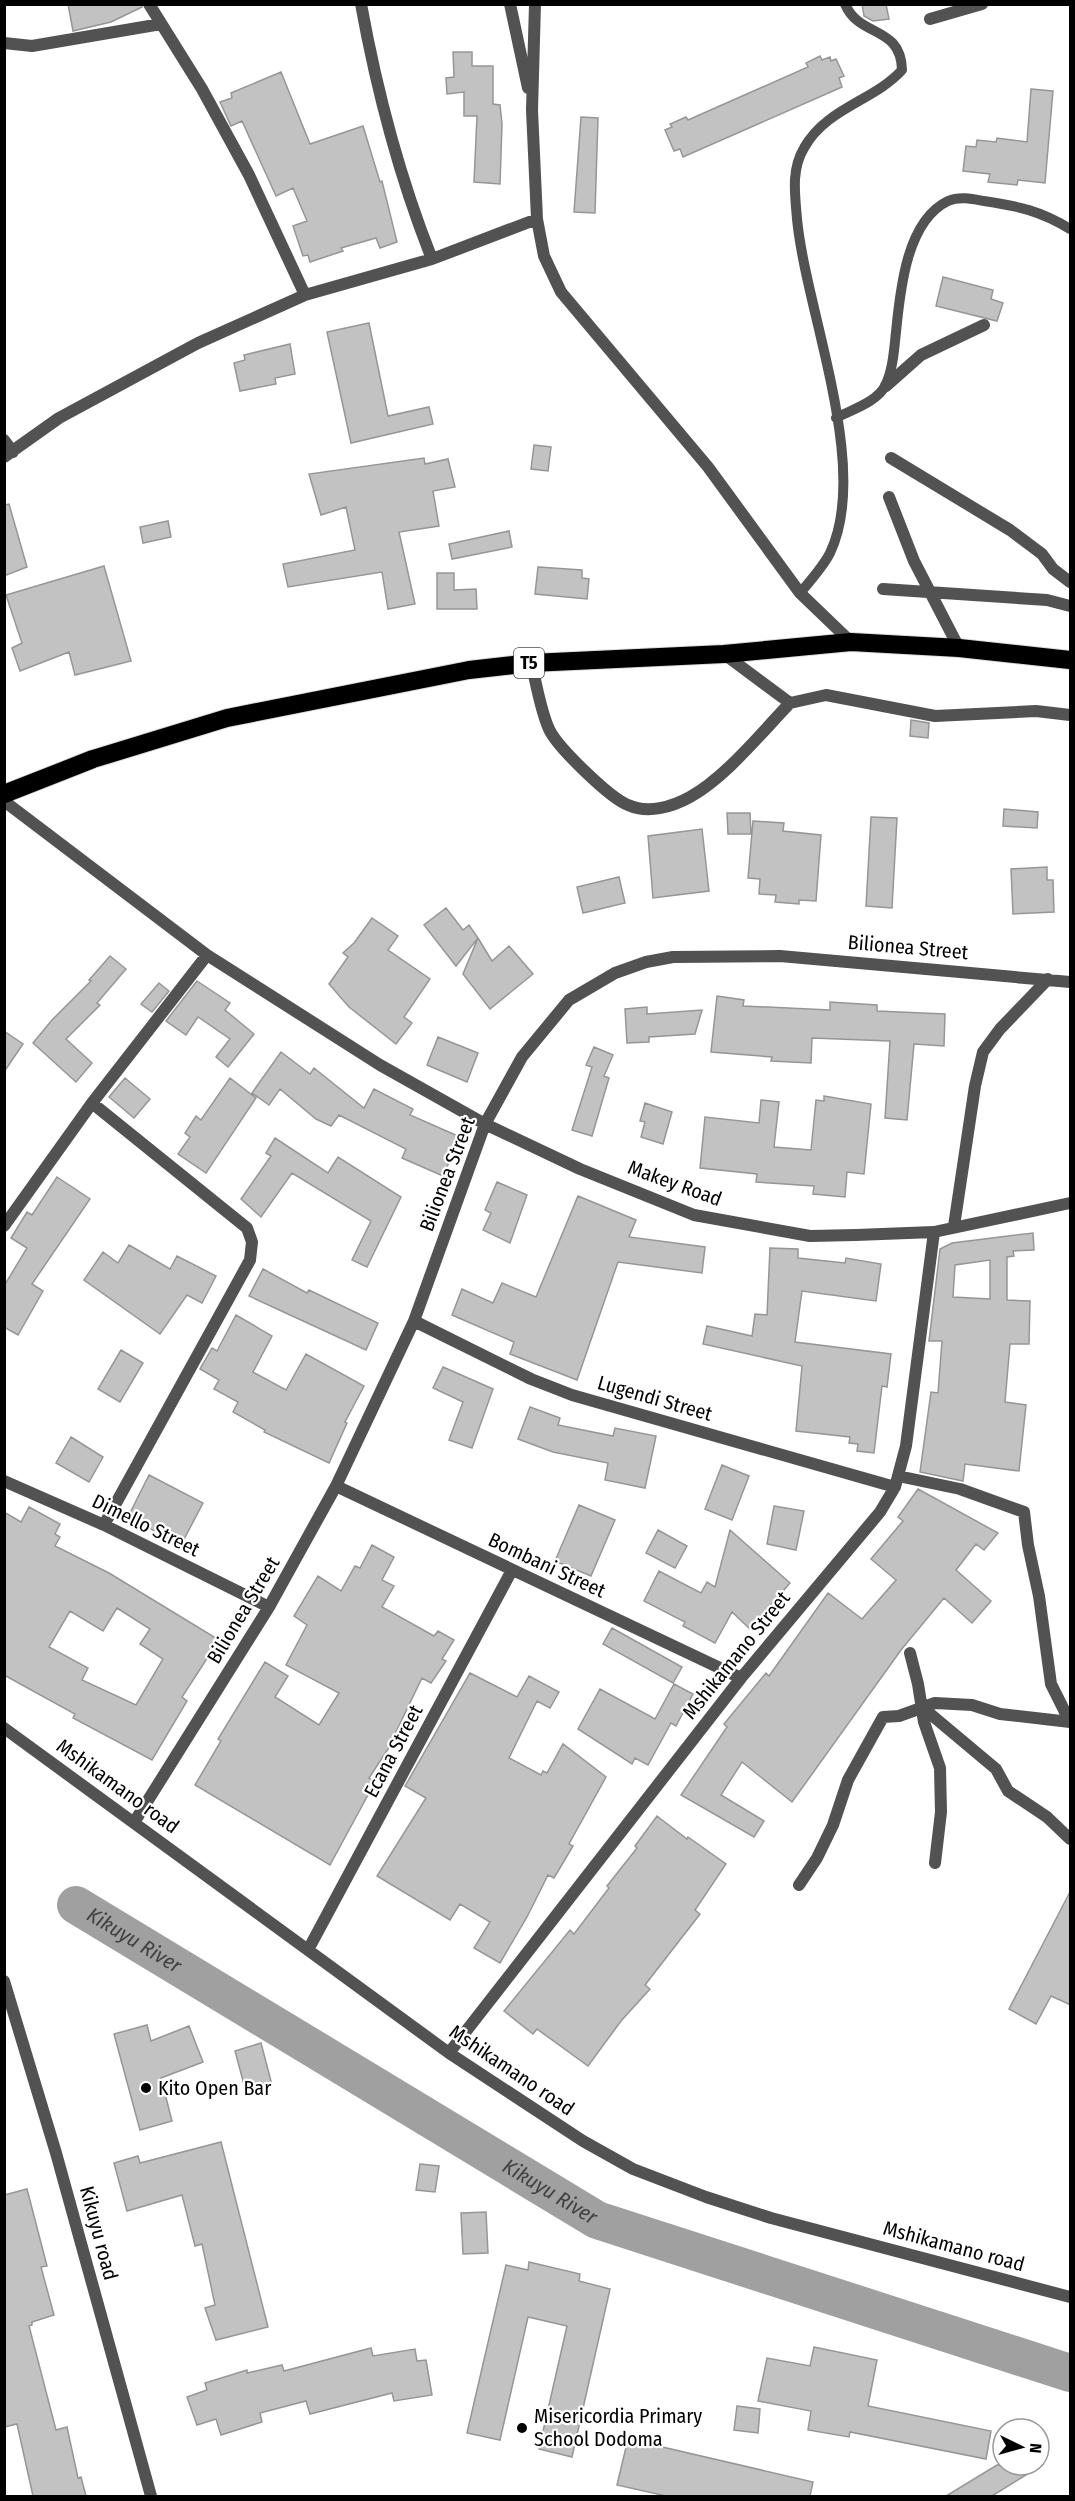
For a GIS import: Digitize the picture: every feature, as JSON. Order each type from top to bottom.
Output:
[{"type":"highway","name":"T5","points":[[4,794],[93,759],[227,718],[470,670],[531,663],[724,654],[850,642],[959,648],[1071,660]]},
{"type":"street","points":[[149,4],[202,88],[249,175],[305,295]]},
{"type":"street","points":[[361,4],[387,125],[408,200],[432,259]]},
{"type":"street","points":[[510,4],[532,110]]},
{"type":"street","points":[[535,4],[532,110],[537,219],[544,255],[561,292],[708,467],[800,593],[850,642]]},
{"type":"street","points":[[930,19],[982,4]]},
{"type":"street","points":[[4,43],[32,46],[161,24]]},
{"type":"street","points":[[4,440],[9,455],[59,418],[158,364],[198,343],[305,295],[432,259],[537,219]]},
{"type":"street","points":[[886,386],[921,356],[984,324]]},
{"type":"street","points":[[891,458],[1010,530],[1042,554],[1053,568],[1071,582]]},
{"type":"street","points":[[889,497],[929,592],[959,648]]},
{"type":"street","points":[[883,589],[1047,600],[1071,606]]},
{"type":"street","points":[[724,654],[790,703]]},
{"type":"street","points":[[531,663],[550,731],[568,754],[628,806],[660,809],[691,796],[722,772],[790,703],[826,695],[935,716],[1036,711],[1066,715],[1071,724]]},
{"type":"street","name":"Makey Road","points":[[4,801],[207,955],[380,1065],[485,1124],[580,1169],[694,1215],[810,1236],[934,1232],[1071,1203]]},
{"type":"street","points":[[4,1226],[92,1103],[207,955]]},
{"type":"street","name":"Bilionea Street","points":[[135,1821],[269,1607],[336,1486],[414,1321],[485,1124],[522,1057],[569,1000],[615,973],[646,962],[673,957],[780,956],[1071,982]]},
{"type":"street","points":[[954,1226],[975,1086],[983,1052],[1000,1029],[1048,979]]},
{"type":"street","points":[[92,1103],[247,1228],[252,1242],[250,1260],[104,1525]]},
{"type":"street","name":"Mshikamano Street","points":[[449,2053],[741,1678],[880,1512],[896,1481],[906,1446],[934,1232]]},
{"type":"street","name":"Lugendi Street","points":[[414,1321],[531,1379],[572,1395],[896,1481],[960,1489],[1024,1512],[1051,1684],[1071,1722],[1000,1714],[972,1705],[935,1702],[922,1707]]},
{"type":"street","name":"Dimello Street","points":[[4,1481],[104,1525],[269,1607]]},
{"type":"street","name":"Bombani Street","points":[[336,1486],[741,1678]]},
{"type":"street","name":"Ecana Street","points":[[308,1950],[512,1570]]},
{"type":"street","points":[[910,1653],[924,1722],[940,1768],[941,1812],[935,1863]]},
{"type":"street","points":[[922,1707],[996,1768],[1008,1791],[1047,1817],[1071,1839]]},
{"type":"street","points":[[799,1885],[817,1858],[833,1825],[848,1780],[883,1717],[899,1716],[922,1707]]},
{"type":"street","name":"Mshikamano road","points":[[4,1728],[135,1821],[449,2053],[583,2141],[633,2169],[706,2197],[771,2218],[1071,2297]]},
{"type":"street","name":"Kikuyu road","points":[[6,1988],[56,2153],[151,2496]]},
{"type":"lane","points":[[800,593],[830,554],[842,518],[844,491],[836,418],[825,352],[799,238],[794,179],[803,148],[822,124],[850,105],[890,84],[902,70],[902,56],[894,41],[850,17],[845,4]]},
{"type":"lane","points":[[836,418],[879,395],[886,386],[891,367],[902,283],[915,242],[927,216],[949,201],[966,198],[1044,213],[1071,229]]},
{"type":"building","points":[[68,4],[141,4],[142,7],[111,22],[73,31]]},
{"type":"building","points":[[862,4],[886,4],[889,19],[873,21],[864,16]]},
{"type":"building","points":[[453,52],[472,52],[472,66],[493,66],[493,104],[500,105],[502,124],[500,184],[474,182],[477,116],[464,116],[464,92],[447,94],[446,78],[454,77]]},
{"type":"building","points":[[820,56],[822,60],[830,57],[831,61],[836,59],[844,76],[839,78],[842,87],[683,157],[680,149],[674,151],[665,130],[672,127],[670,124],[686,117],[688,120],[808,67],[806,63]]},
{"type":"building","points":[[281,72],[310,144],[363,126],[380,182],[382,181],[397,242],[380,248],[376,238],[341,248],[343,251],[310,262],[308,255],[303,256],[293,226],[307,221],[293,188],[276,196],[242,121],[231,126],[220,102],[232,98],[231,93]]},
{"type":"building","points":[[1031,89],[1053,91],[1045,183],[1018,180],[1017,185],[988,182],[990,174],[963,171],[966,146],[976,147],[977,140],[996,142],[997,138],[1027,142]]},
{"type":"building","points":[[581,117],[598,118],[595,213],[574,212]]},
{"type":"building","points":[[943,277],[993,290],[991,299],[1003,303],[997,321],[936,306]]},
{"type":"building","points":[[369,323],[388,416],[429,407],[433,424],[351,443],[327,332]]},
{"type":"building","points":[[290,344],[295,374],[275,378],[276,384],[240,391],[234,363],[245,360],[244,355]]},
{"type":"building","points":[[534,445],[551,447],[548,471],[531,469]]},
{"type":"building","points":[[424,458],[425,464],[448,459],[455,487],[433,491],[439,526],[399,532],[415,604],[388,609],[382,572],[288,587],[283,564],[355,550],[346,507],[321,515],[309,474]]},
{"type":"building","points":[[9,504],[27,567],[4,576],[4,505]]},
{"type":"building","points":[[168,521],[171,537],[143,543],[140,527]]},
{"type":"building","points":[[509,531],[512,547],[452,559],[449,544]]},
{"type":"building","points":[[104,566],[131,661],[75,675],[69,652],[20,671],[12,648],[22,643],[6,595]]},
{"type":"building","points":[[538,567],[582,570],[582,578],[589,579],[587,599],[535,594]]},
{"type":"building","points":[[437,573],[454,573],[454,590],[476,589],[477,609],[437,609]]},
{"type":"building","points":[[911,720],[929,723],[928,738],[910,736]]},
{"type":"building","points":[[1004,809],[1038,812],[1037,828],[1003,826]]},
{"type":"building","points":[[727,813],[750,813],[751,834],[728,834]]},
{"type":"building","points":[[871,817],[897,818],[892,908],[866,906]]},
{"type":"building","points":[[753,821],[784,823],[783,831],[821,835],[816,901],[799,900],[799,904],[775,902],[776,895],[759,894],[760,879],[748,878]]},
{"type":"building","points":[[702,829],[709,891],[653,898],[648,836]]},
{"type":"building","points":[[1047,867],[1047,880],[1053,880],[1054,912],[1013,914],[1011,869]]},
{"type":"building","points":[[619,877],[625,903],[583,913],[577,887]]},
{"type":"building","points":[[446,908],[463,930],[469,925],[478,938],[456,966],[424,925]]},
{"type":"building","points":[[372,918],[398,936],[388,950],[430,979],[404,1017],[412,1023],[396,1044],[349,1007],[329,984],[348,957],[343,953],[354,943]]},
{"type":"building","points":[[478,938],[492,961],[509,946],[533,974],[490,1009],[463,974]]},
{"type":"building","points":[[110,956],[126,969],[97,1003],[100,1005],[66,1039],[92,1063],[76,1082],[33,1043],[52,1020],[91,981],[89,980]]},
{"type":"building","points":[[197,981],[230,1003],[225,1010],[254,1034],[228,1067],[216,1057],[230,1039],[198,1017],[186,1035],[166,1021]]},
{"type":"building","points":[[159,983],[169,991],[152,1012],[141,1004]]},
{"type":"building","points":[[717,996],[744,1000],[743,1006],[830,1010],[830,1002],[877,1005],[877,1011],[945,1014],[944,1046],[914,1044],[907,1120],[885,1118],[890,1041],[812,1038],[811,1063],[771,1061],[772,1057],[711,1052]]},
{"type":"building","points":[[647,1007],[647,1014],[702,1010],[695,1034],[649,1037],[649,1042],[627,1043],[625,1009]]},
{"type":"building","points":[[4,1031],[23,1044],[4,1072]]},
{"type":"building","points":[[438,1037],[478,1053],[467,1082],[427,1065]]},
{"type":"building","points":[[594,1047],[613,1055],[604,1076],[609,1078],[592,1136],[572,1130],[592,1067],[586,1065]]},
{"type":"building","points":[[281,1052],[310,1074],[314,1068],[364,1108],[374,1089],[413,1109],[410,1115],[460,1137],[443,1176],[402,1158],[406,1149],[339,1115],[331,1126],[316,1119],[280,1089],[269,1105],[252,1093]]},
{"type":"building","points":[[125,1078],[150,1099],[134,1118],[109,1097]]},
{"type":"building","points":[[230,1078],[256,1098],[206,1173],[178,1154],[190,1137],[185,1133],[196,1116],[201,1120]]},
{"type":"building","points":[[824,1096],[871,1104],[864,1174],[847,1172],[845,1197],[813,1194],[814,1186],[756,1182],[757,1174],[700,1168],[705,1117],[759,1123],[761,1100],[779,1102],[774,1147],[811,1150],[816,1100],[824,1101]]},
{"type":"building","points":[[645,1103],[672,1112],[663,1144],[641,1137],[645,1122],[640,1121]]},
{"type":"building","points":[[275,1138],[328,1173],[338,1157],[401,1197],[367,1267],[352,1260],[371,1221],[292,1173],[261,1217],[241,1199],[271,1156],[266,1153]]},
{"type":"building","points":[[57,1177],[90,1199],[32,1284],[43,1291],[18,1335],[4,1327],[4,1286],[27,1248],[11,1238],[27,1212],[32,1215]]},
{"type":"building","points":[[497,1182],[527,1195],[510,1243],[483,1230],[491,1213],[485,1210]]},
{"type":"building","points":[[578,1196],[636,1220],[629,1237],[705,1247],[702,1273],[618,1262],[577,1380],[510,1354],[514,1342],[452,1315],[462,1289],[493,1303],[502,1283],[536,1297]]},
{"type":"building","points":[[1033,1233],[1034,1250],[1013,1251],[1014,1256],[1007,1257],[1007,1300],[1030,1301],[1029,1344],[1010,1344],[1005,1402],[1026,1405],[1019,1471],[965,1464],[963,1481],[920,1472],[931,1392],[938,1393],[942,1341],[929,1341],[940,1249],[952,1243]],"holes":[[[990,1260],[990,1299],[953,1297],[955,1265]]]},
{"type":"building","points":[[129,1245],[170,1269],[177,1256],[216,1276],[202,1303],[187,1295],[160,1334],[84,1280],[103,1252],[118,1263]]},
{"type":"building","points":[[770,1248],[798,1249],[798,1258],[845,1263],[846,1258],[881,1264],[876,1301],[802,1291],[795,1342],[891,1354],[887,1387],[882,1386],[874,1453],[857,1451],[858,1444],[849,1443],[850,1437],[796,1431],[802,1366],[703,1344],[707,1326],[752,1336],[755,1314],[767,1315]]},
{"type":"building","points":[[263,1269],[307,1293],[309,1290],[378,1323],[366,1350],[249,1296]]},
{"type":"building","points":[[236,1315],[272,1336],[253,1372],[286,1390],[306,1354],[364,1386],[345,1422],[347,1423],[329,1463],[264,1432],[265,1430],[233,1412],[238,1402],[214,1389],[219,1380],[200,1369],[212,1348],[217,1351]]},
{"type":"building","points":[[121,1350],[143,1363],[120,1402],[98,1389]]},
{"type":"building","points":[[443,1367],[493,1389],[472,1448],[449,1440],[463,1402],[433,1388]]},
{"type":"building","points":[[530,1407],[560,1418],[558,1425],[613,1436],[615,1428],[656,1436],[645,1488],[605,1480],[608,1463],[553,1452],[518,1439]]},
{"type":"building","points":[[71,1437],[103,1457],[89,1482],[56,1463]]},
{"type":"building","points":[[722,1465],[749,1476],[732,1520],[705,1509]]},
{"type":"building","points":[[149,1475],[203,1503],[181,1545],[128,1517]]},
{"type":"building","points":[[918,1489],[998,1533],[984,1550],[976,1544],[956,1570],[991,1601],[972,1623],[944,1598],[901,1650],[792,1802],[742,1762],[721,1795],[764,1821],[754,1837],[681,1795],[727,1727],[724,1724],[766,1673],[769,1676],[828,1593],[862,1619],[896,1580],[871,1559],[903,1521],[898,1517]]},
{"type":"building","points":[[579,1505],[615,1520],[591,1576],[555,1561]]},
{"type":"building","points":[[774,1506],[804,1511],[796,1550],[767,1544]]},
{"type":"building","points":[[29,1507],[60,1524],[55,1534],[60,1537],[55,1546],[109,1573],[219,1640],[182,1697],[187,1701],[152,1760],[73,1718],[75,1714],[4,1675],[4,1512],[21,1522]],"holes":[[[117,1608],[150,1629],[140,1644],[163,1659],[136,1705],[82,1680],[88,1668],[49,1647],[70,1611],[103,1631]]]},
{"type":"building","points":[[658,1530],[687,1546],[675,1568],[646,1553]]},
{"type":"building","points":[[730,1530],[790,1583],[750,1629],[732,1612],[715,1643],[683,1626],[685,1622],[644,1601],[659,1571],[701,1593],[707,1582],[715,1587]]},
{"type":"building","points":[[372,1545],[394,1557],[382,1580],[394,1586],[382,1607],[434,1636],[438,1631],[454,1640],[442,1659],[446,1661],[431,1683],[422,1678],[394,1736],[396,1737],[369,1778],[375,1782],[330,1865],[195,1785],[221,1741],[218,1739],[265,1662],[288,1676],[275,1697],[319,1725],[339,1693],[286,1665],[307,1625],[294,1616],[318,1576],[341,1591],[355,1566],[360,1568]]},
{"type":"building","points":[[612,1628],[682,1667],[673,1683],[603,1644]]},
{"type":"building","points":[[470,1673],[517,1697],[529,1676],[559,1692],[550,1708],[537,1701],[509,1758],[541,1775],[543,1771],[547,1773],[563,1744],[606,1777],[569,1844],[573,1846],[554,1878],[548,1875],[500,1963],[474,1948],[490,1922],[460,1904],[450,1920],[377,1876],[426,1798],[405,1786]]},
{"type":"building","points":[[674,1684],[693,1694],[676,1726],[671,1723],[648,1765],[635,1758],[632,1764],[578,1729],[600,1689],[655,1719]]},
{"type":"building","points":[[657,1816],[726,1864],[695,1910],[700,1914],[645,1985],[650,1989],[621,2021],[588,2066],[537,2029],[533,2034],[504,2011],[570,1930],[574,1934],[609,1888],[607,1886],[637,1848],[635,1846]]},
{"type":"building","points":[[1071,1890],[1071,2005],[1051,1996],[1036,2024],[1009,2009]]},
{"type":"building","points":[[147,2025],[151,2041],[189,2026],[203,2062],[161,2078],[172,2121],[140,2130],[114,2034]]},
{"type":"building","points":[[261,2043],[272,2085],[246,2092],[235,2051]]},
{"type":"building","points":[[221,2142],[268,2327],[216,2340],[205,2308],[215,2305],[202,2244],[195,2246],[182,2195],[127,2211],[114,2163],[138,2156],[140,2163]]},
{"type":"building","points":[[420,2164],[439,2166],[435,2192],[416,2190]]},
{"type":"building","points":[[27,2189],[47,2266],[41,2267],[54,2315],[32,2322],[29,2326],[56,2430],[67,2427],[78,2478],[81,2477],[86,2496],[33,2496],[17,2424],[4,2427],[4,2195]]},
{"type":"building","points":[[486,2212],[488,2253],[463,2254],[461,2213]]},
{"type":"building","points":[[529,2262],[580,2274],[579,2281],[610,2289],[572,2457],[539,2449],[567,2326],[528,2317],[500,2440],[467,2433],[506,2265],[528,2270]]},
{"type":"building","points":[[814,2347],[877,2360],[868,2406],[991,2431],[986,2459],[850,2432],[849,2437],[808,2430],[811,2411],[758,2401],[767,2358],[810,2366]]},
{"type":"building","points":[[371,2348],[373,2356],[415,2349],[417,2361],[426,2360],[432,2395],[394,2401],[392,2393],[310,2414],[306,2401],[260,2413],[262,2422],[221,2435],[216,2419],[197,2425],[187,2397],[207,2390],[205,2383],[247,2370],[247,2373],[282,2365],[284,2371]]},
{"type":"building","points":[[737,2406],[760,2409],[758,2433],[734,2430]]},
{"type":"building","points":[[628,2439],[813,2482],[810,2496],[666,2496],[617,2485]]},
{"type":"building","points":[[991,2469],[991,2477],[1023,2477],[992,2496],[946,2496]]},
{"type":"waterway","name":"Kikuyu River","points":[[76,1905],[597,2220],[1070,2373]]},
{"type":"place","name":"Kito Open Bar","points":[[146,2088]]},
{"type":"place","name":"Misericordia Primary School Dodoma","points":[[522,2428]]}]
